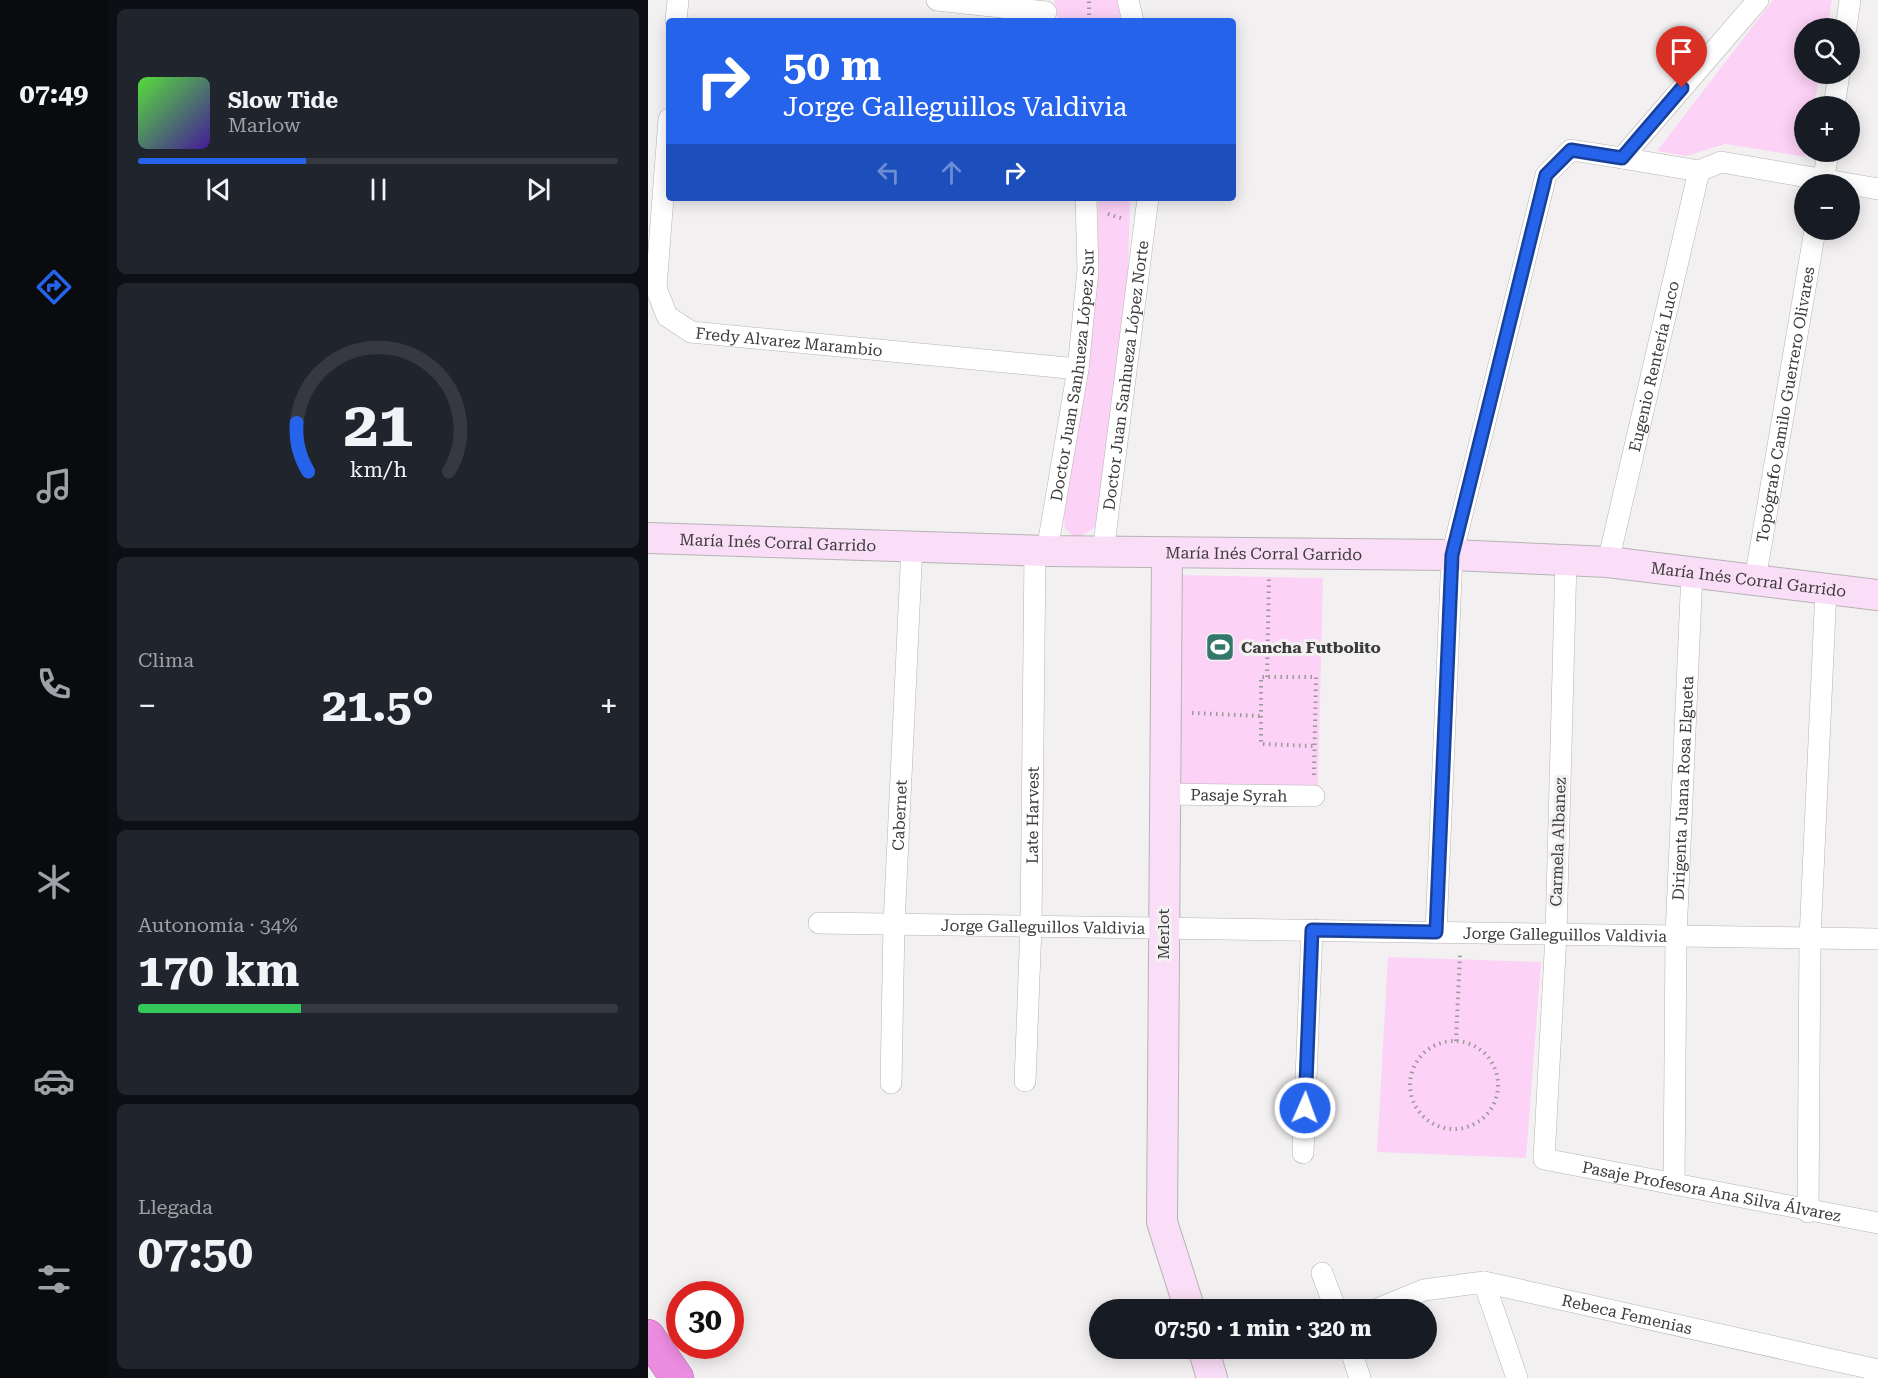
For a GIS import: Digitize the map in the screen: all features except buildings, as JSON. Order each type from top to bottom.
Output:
[{"type":"highway","points":[[648,1336],[677,1378]]},
{"type":"street","points":[[676,18],[678,0]]},
{"type":"street","points":[[937,0],[1046,11]]},
{"type":"street","points":[[1128,0],[1132,18]]},
{"type":"street","points":[[1622,158],[1758,0]]},
{"type":"street","points":[[1847,18],[1850,0]]},
{"type":"street","points":[[1436,932],[1452,555],[1546,175],[1571,150],[1700,171],[1721,162],[1794,176]]},
{"type":"street","name":"Eugenio Rentería Luco","points":[[1608,562],[1700,171]]},
{"type":"street","name":"Fredy Alvarez Marambio","points":[[666,176],[656,288],[667,316],[691,332],[1078,369]]},
{"type":"street","points":[[1860,187],[1878,189]]},
{"type":"street","name":"Doctor Juan Sanhueza López Norte","points":[[1103,552],[1148,201]]},
{"type":"street","name":"Doctor Juan Sanhueza López Sur","points":[[1041,551],[1078,369],[1088,270],[1086,203]]},
{"type":"street","name":"Topógrafo Camilo Guerrero Olivares","points":[[1755,580],[1813,240]]},
{"type":"street","name":"María Inés Corral Garrido","points":[[648,538],[1041,551],[1452,555],[1566,560],[1608,562],[1878,595]]},
{"type":"street","name":"Cabernet","points":[[891,1083],[894,924],[912,546]]},
{"type":"street","name":"Late Harvest","points":[[1025,1081],[1041,551]]},
{"type":"street","name":"Merlot","points":[[1167,554],[1162,1222],[1186,1299]]},
{"type":"street","name":"Carmela Albanez","points":[[1544,1160],[1556,934],[1566,560]]},
{"type":"street","name":"Dirigenta Juana Rosa Elgueta","points":[[1674,1184],[1676,936],[1692,572]]},
{"type":"street","points":[[1808,1212],[1810,938],[1826,589]]},
{"type":"street","name":"Pasaje Syrah","points":[[1164,794],[1314,796]]},
{"type":"street","name":"Jorge Galleguillos Valdivia","points":[[819,923],[1878,939]]},
{"type":"street","points":[[1303,1153],[1312,930]]},
{"type":"street","name":"Pasaje Profesora Ana Silva Álvarez","points":[[1544,1160],[1808,1212],[1878,1223]]},
{"type":"street","points":[[1322,1273],[1332,1299]]},
{"type":"street","points":[[1484,1282],[1517,1378]]},
{"type":"street","name":"Rebeca Femenias","points":[[1402,1299],[1424,1290],[1484,1282],[1878,1370]]},
{"type":"street","points":[[1206,1359],[1212,1378]]},
{"type":"street","points":[[1354,1359],[1360,1378]]},
{"type":"path","points":[[1089,0],[1089,18]]},
{"type":"path","points":[[1086,203],[1145,224]]},
{"type":"path","points":[[1268,677],[1269,554]]},
{"type":"path","points":[[1314,796],[1315,746],[1316,677],[1261,677],[1261,744],[1315,746]]},
{"type":"path","points":[[1165,712],[1261,716]]},
{"type":"path","points":[[1456,1041],[1461,933]]},
{"type":"path","points":[[1456,1041],[1476,1047],[1491,1062],[1497,1075],[1498,1089],[1494,1104],[1485,1116],[1474,1124],[1459,1129],[1445,1128],[1431,1123],[1420,1113],[1413,1100],[1410,1086],[1412,1071],[1419,1058],[1442,1043],[1456,1041]]},
{"type":"shaded area","points":[[1054,0],[1117,0],[1120,18],[1058,18]]},
{"type":"shaded area","points":[[1773,0],[1832,0],[1829,18],[1794,18],[1794,84],[1818,84],[1816,96],[1794,96],[1794,155],[1725,144],[1686,156],[1657,151]]},
{"type":"shaded area","points":[[1098,201],[1130,201],[1128,271],[1097,517],[1094,528],[1077,539],[1065,529],[1064,516],[1087,369],[1098,268]]},
{"type":"shaded area","points":[[1179,575],[1323,578],[1318,785],[1181,785]]},
{"type":"shaded area","points":[[1388,957],[1541,962],[1526,1158],[1377,1152]]},
{"type":"place","name":"Cancha Futbolito","points":[[1220,647]]},
{"type":"route","points":[[1305,1108],[1312,930],[1436,932],[1452,555],[1546,175],[1571,150],[1622,158],[1682,88]]}]
